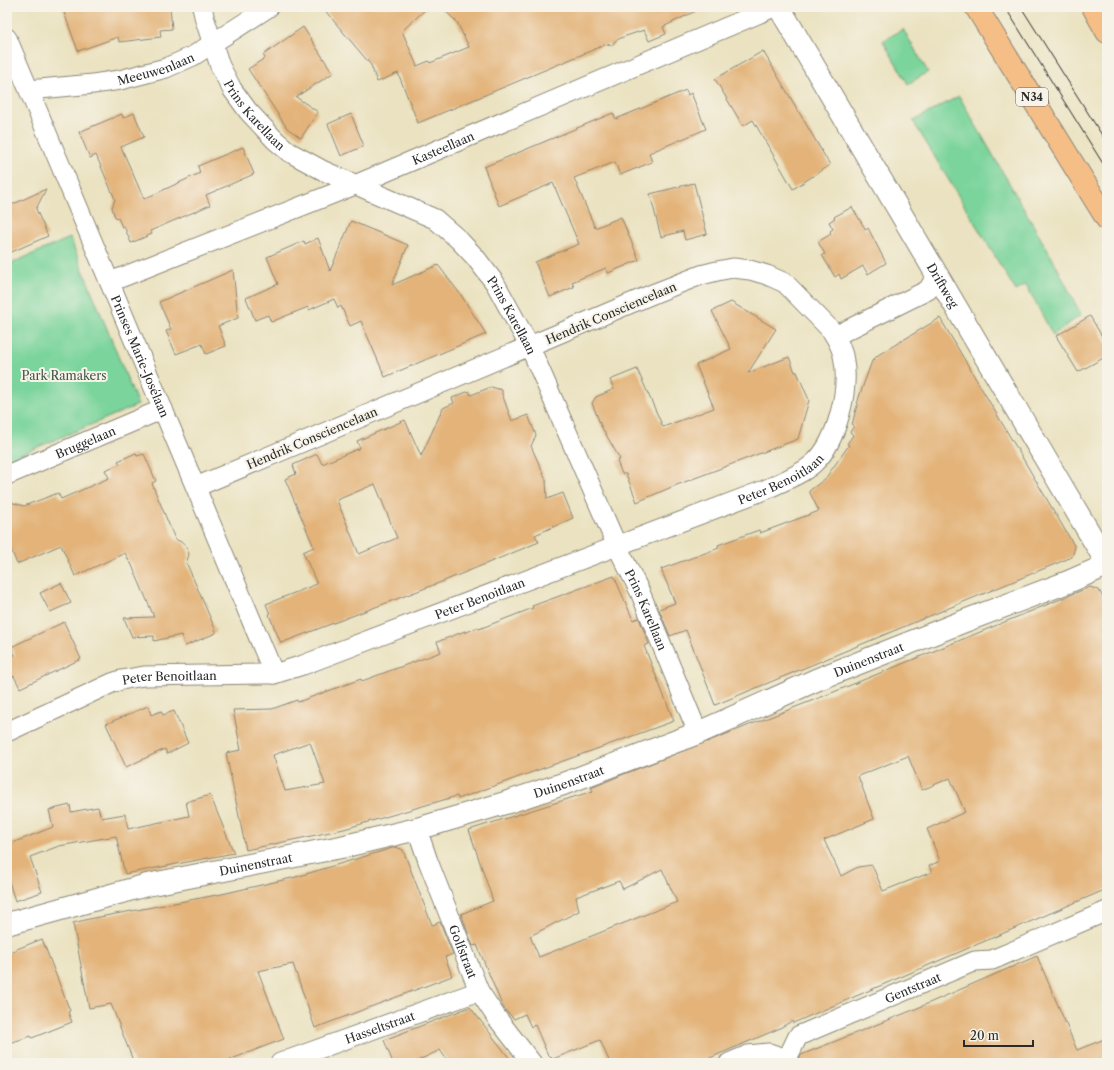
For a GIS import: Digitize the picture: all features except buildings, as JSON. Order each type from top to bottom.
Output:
[{"type":"main road","name":"N34","points":[[976,7],[1107,219]]},
{"type":"main road","points":[[1093,7],[1107,32]]},
{"type":"street","name":"Prins Karellaan","points":[[202,7],[212,45],[220,66],[232,89],[261,126],[275,140],[289,152],[324,171],[435,220],[458,239],[475,257],[495,283],[530,347],[617,546],[640,592],[698,733]]},
{"type":"street","name":"Meeuwenlaan","points":[[29,90],[93,84],[144,75],[166,68],[193,56],[212,45],[269,7]]},
{"type":"street","name":"Kasteellaan","points":[[110,282],[355,185],[774,7]]},
{"type":"street","name":"Driftweg","points":[[778,7],[1107,564]]},
{"type":"street","name":"Prinses Marie-Josélaan","points":[[8,45],[29,90],[274,674]]},
{"type":"street","name":"Hendrik Consciencelaan","points":[[196,487],[701,275],[733,268],[750,270],[768,275],[785,283],[822,320],[835,336]]},
{"type":"street","points":[[835,336],[928,290],[937,275]]},
{"type":"street","name":"Peter Benoitlaan","points":[[7,732],[121,680],[144,676],[245,676],[274,674],[303,665],[767,489],[805,470],[815,463],[823,453],[836,431],[844,391],[844,358],[835,336]]},
{"type":"street","name":"Bruggelaan","points":[[7,475],[163,409]]},
{"type":"street","name":"Duinenstraat","points":[[7,924],[147,885],[341,847],[417,829],[499,805],[563,784],[698,733],[816,680],[1068,582],[1107,564]]},
{"type":"street","name":"Golfstraat","points":[[417,829],[479,991],[497,1018],[532,1063]]},
{"type":"street","name":"Gentstraat","points":[[729,1063],[748,1055],[769,1053],[789,1061],[798,1036],[975,961],[992,960],[1107,911]]},
{"type":"street","name":"Hasseltstraat","points":[[280,1063],[479,991]]},
{"type":"green space","points":[[903,29],[928,72],[908,84],[883,41]]},
{"type":"green space","points":[[959,96],[1055,263],[1081,315],[1053,335],[1026,285],[1016,291],[913,121]]},
{"type":"green space","name":"Park Ramakers","points":[[70,238],[138,405],[7,460],[7,265]]},
{"type":"tram line","points":[[1005,7],[1107,170]]},
{"type":"tram line","points":[[1021,7],[1107,143]]}]
